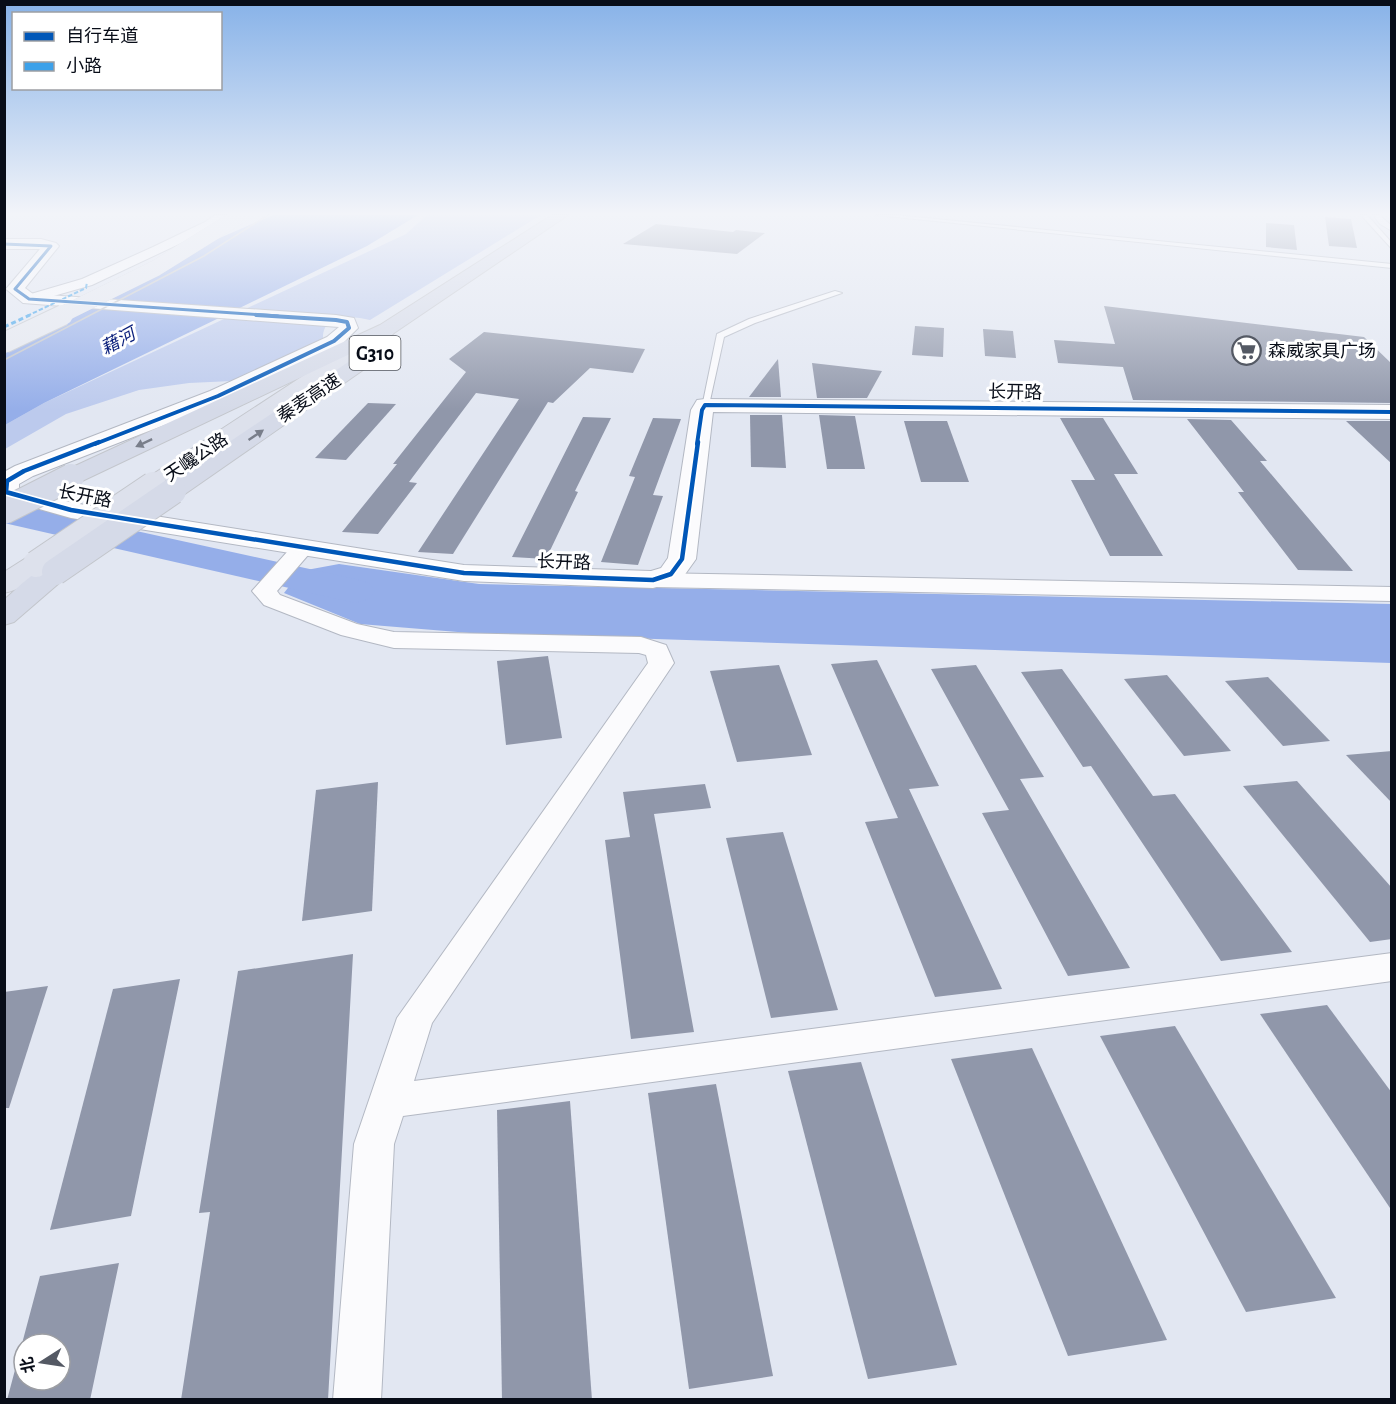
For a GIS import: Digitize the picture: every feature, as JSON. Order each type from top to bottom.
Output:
[{"type":"highway","name":"G310","points":[[387,329],[461,281]]},
{"type":"highway","name":"秦麦高速","points":[[4,616],[49,577],[481,281]]},
{"type":"highway","points":[[4,511],[71,477],[387,329]]},
{"type":"highway","name":"天巉公路","points":[[4,585],[387,329]]},
{"type":"highway","name":"G310","points":[[4,605],[49,577]]},
{"type":"main road","points":[[4,335],[112,281]]},
{"type":"main road","points":[[4,343],[128,281]]},
{"type":"street","points":[[22,281],[15,289],[36,300],[90,281]]},
{"type":"street","name":"长开路","points":[[36,300],[336,320],[348,322],[349,328],[334,341],[218,396],[24,471],[7,481],[6,492],[71,510],[222,536],[296,555],[464,573],[653,580]]},
{"type":"street","points":[[653,580],[671,574],[682,559],[702,410],[705,405]]},
{"type":"street","name":"长开路","points":[[705,405],[1392,412]]},
{"type":"street","points":[[296,555],[264,591],[272,600],[350,630],[394,640],[641,645],[657,650],[661,663],[415,1018],[375,1144],[357,1400]]},
{"type":"street","points":[[653,580],[1392,594]]},
{"type":"street","points":[[388,1101],[1392,967]]},
{"type":"lane","points":[[705,405],[720,336],[752,321],[838,293]]},
{"type":"shaded area","points":[[306,281],[434,281],[370,320],[339,318],[327,324],[323,339],[232,381],[189,383],[139,390],[66,414],[5,449],[5,425],[44,403]]},
{"type":"water","name":"藉河","points":[[130,281],[296,281],[44,403],[5,425],[5,343]]},
{"type":"water","points":[[339,564],[479,584],[1391,604],[1391,663],[470,633],[360,624],[284,593],[301,571]]},
{"type":"building","name":"森威家具广场","points":[[1104,306],[1364,337],[1392,364],[1392,403],[1133,400],[1123,367],[1058,363],[1054,340],[1115,344]]},
{"type":"building","points":[[915,326],[944,328],[943,357],[912,355]]},
{"type":"building","points":[[983,329],[1013,331],[1016,358],[985,356]]},
{"type":"building","points":[[484,332],[645,349],[633,373],[590,368],[553,403],[548,402],[453,554],[418,552],[519,399],[476,393],[409,482],[417,483],[378,534],[342,532],[397,464],[393,464],[466,372],[449,359]]},
{"type":"building","points":[[778,359],[781,397],[749,397]]},
{"type":"building","points":[[812,363],[882,371],[867,398],[817,398]]},
{"type":"building","points":[[368,403],[396,404],[346,460],[315,458]]},
{"type":"building","points":[[750,415],[782,415],[786,468],[751,467]]},
{"type":"building","points":[[819,415],[855,416],[865,469],[827,469]]},
{"type":"building","points":[[583,417],[611,418],[575,491],[578,492],[546,559],[512,557]]},
{"type":"building","points":[[653,418],[681,419],[653,495],[663,496],[638,565],[601,562],[635,477],[629,476]]},
{"type":"building","points":[[1060,418],[1103,418],[1138,474],[1114,474],[1163,556],[1110,556],[1071,480],[1095,480]]},
{"type":"building","points":[[1187,419],[1231,420],[1267,461],[1260,461],[1353,571],[1298,570],[1238,492],[1244,492]]},
{"type":"building","points":[[904,421],[947,421],[969,482],[921,482]]},
{"type":"building","points":[[1346,421],[1392,421],[1392,464]]},
{"type":"building","points":[[548,656],[562,738],[506,745],[497,661]]},
{"type":"building","points":[[877,660],[939,786],[909,789],[1002,989],[935,997],[865,822],[898,818],[831,664]]},
{"type":"building","points":[[779,665],[812,755],[737,762],[710,671]]},
{"type":"building","points":[[976,665],[1044,777],[1020,779],[1130,968],[1068,976],[982,813],[1009,810],[931,669]]},
{"type":"building","points":[[1062,669],[1153,796],[1175,794],[1292,952],[1221,961],[1091,766],[1083,767],[1021,672]]},
{"type":"building","points":[[1167,675],[1231,751],[1184,756],[1124,679]]},
{"type":"building","points":[[1268,677],[1330,741],[1283,746],[1225,681]]},
{"type":"building","points":[[1392,751],[1392,803],[1346,755]]},
{"type":"building","points":[[1297,781],[1392,888],[1392,939],[1370,942],[1243,786]]},
{"type":"building","points":[[378,782],[372,911],[302,921],[316,790]]},
{"type":"building","points":[[705,784],[711,808],[654,814],[694,1032],[631,1039],[605,840],[630,837],[623,792]]},
{"type":"building","points":[[783,832],[838,1010],[771,1018],[726,838]]},
{"type":"building","points":[[353,954],[328,1400],[181,1400],[210,1212],[199,1213],[238,971]]},
{"type":"building","points":[[180,979],[131,1216],[50,1230],[113,989]]},
{"type":"building","points":[[48,986],[9,1108],[4,1108],[4,992]]},
{"type":"building","points":[[1327,1005],[1392,1093],[1392,1211],[1260,1014]]},
{"type":"building","points":[[1175,1026],[1336,1298],[1246,1312],[1100,1036]]},
{"type":"building","points":[[1032,1048],[1167,1340],[1068,1356],[951,1059]]},
{"type":"building","points":[[861,1062],[957,1365],[868,1379],[788,1071]]},
{"type":"building","points":[[716,1084],[773,1376],[689,1389],[648,1093]]},
{"type":"building","points":[[570,1101],[592,1400],[502,1400],[497,1110]]},
{"type":"building","points":[[119,1263],[90,1400],[7,1400],[12,1381],[12,1392],[72,1392],[72,1332],[25,1332],[40,1276]]},
{"type":"waterway","points":[[4,512],[355,591]]},
{"type":"tram line","points":[[4,360],[157,281]]},
{"type":"marked path","points":[[4,327],[86,288],[87,282]]},
{"type":"cycle path","points":[[22,281],[15,289],[29,299],[336,320],[347,322],[349,328],[334,341],[218,396],[24,471],[7,481],[6,492],[71,510],[464,573],[653,580],[671,574],[682,559],[702,410],[705,405],[1392,412]]},
{"type":"place","name":"森威家具广场","points":[[1247,351]]}]
